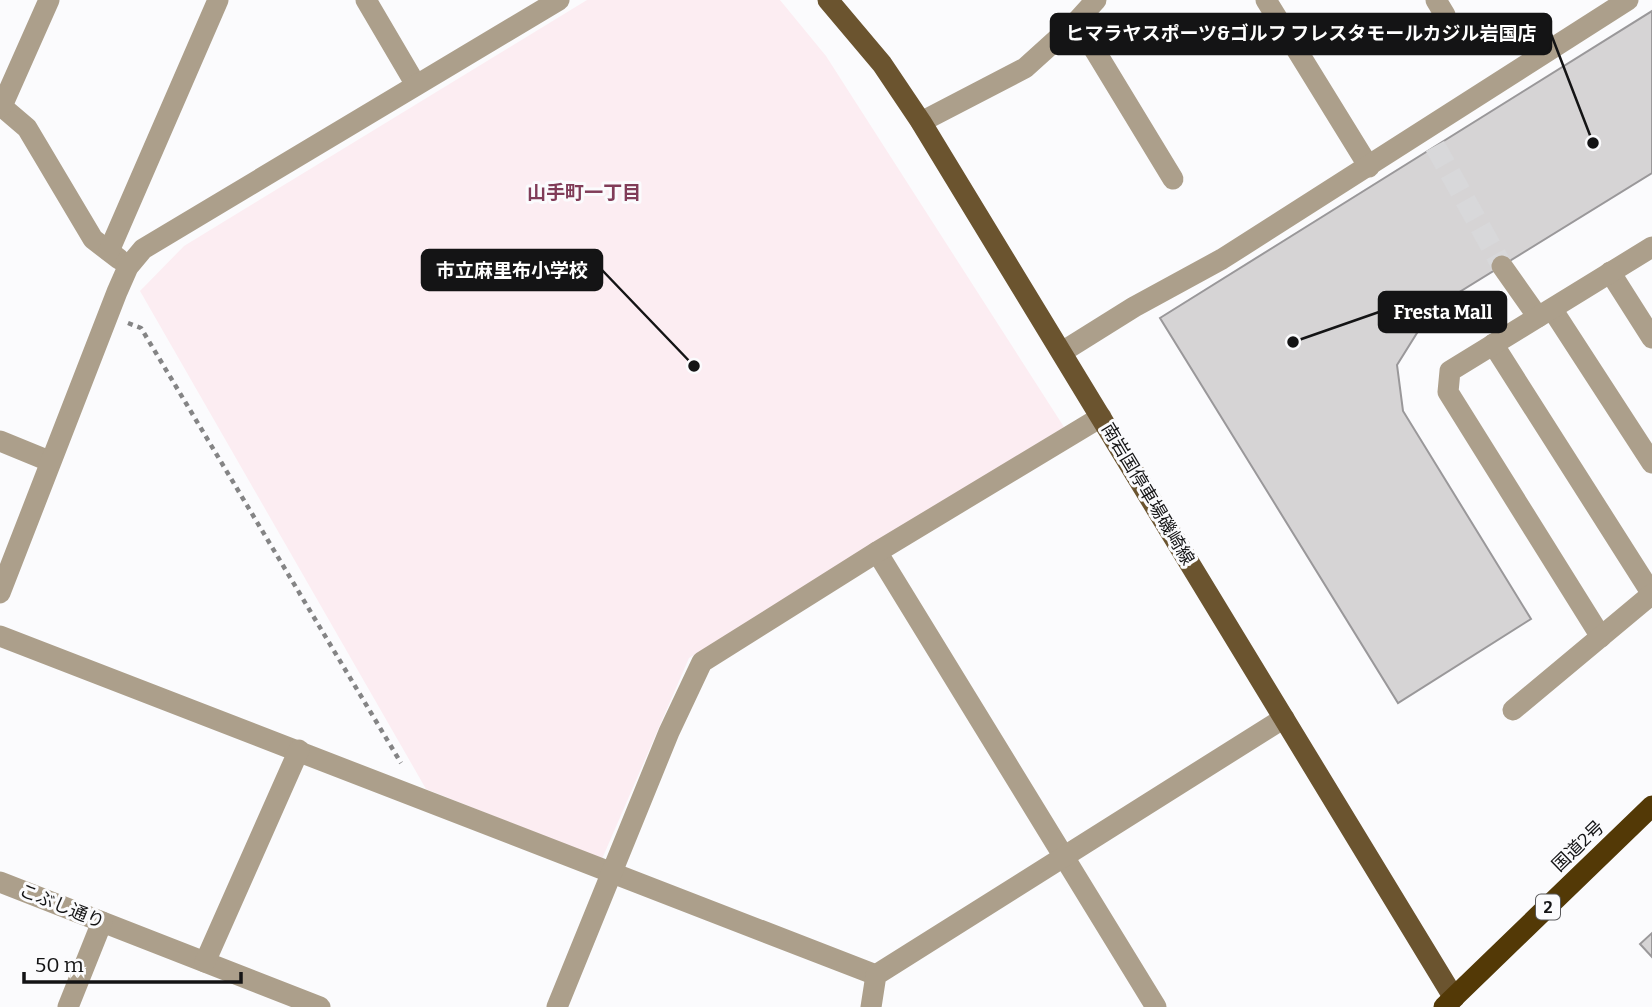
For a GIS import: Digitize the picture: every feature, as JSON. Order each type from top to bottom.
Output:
[{"type":"highway","name":"国道2号","points":[[1452,1004],[1652,806]]},
{"type":"main road","name":"南岩国停車場磯崎線","points":[[828,0],[883,64],[921,122],[1284,718],[1452,1004]]},
{"type":"street","points":[[50,0],[1,106],[27,128],[93,239],[128,267]]},
{"type":"street","points":[[109,251],[218,0]]},
{"type":"street","points":[[366,0],[416,85]]},
{"type":"street","points":[[0,593],[49,461],[108,315],[128,267],[143,249],[559,0]]},
{"type":"street","points":[[921,122],[1025,68],[1096,0]]},
{"type":"street","points":[[1266,0],[1369,167]]},
{"type":"street","points":[[1062,352],[1134,307],[1222,259],[1369,167],[1430,139],[1628,0]]},
{"type":"street","points":[[1077,21],[1174,179]]},
{"type":"street","points":[[1601,637],[1448,392],[1450,371],[1652,247]]},
{"type":"street","points":[[1502,266],[1545,313],[1652,463]]},
{"type":"street","points":[[1610,272],[1652,338]]},
{"type":"street","points":[[1493,344],[1652,594],[1513,710]]},
{"type":"street","points":[[557,1007],[702,662],[877,552],[1101,417]]},
{"type":"street","points":[[0,441],[49,461]]},
{"type":"street","points":[[877,552],[1061,857],[1156,1007]]},
{"type":"street","points":[[0,636],[876,975]]},
{"type":"street","points":[[871,1007],[876,975],[1284,718]]},
{"type":"street","points":[[205,962],[299,750]]},
{"type":"street","name":"こぶし通り","points":[[0,882],[320,1007]]},
{"type":"street","points":[[68,1007],[102,922]]},
{"type":"path","points":[[108,315],[141,328],[402,765]]},
{"type":"shaded area","points":[[587,0],[780,0],[826,56],[1064,427],[689,658],[602,859],[426,789],[140,291],[184,246]]},
{"type":"building","points":[[1652,11],[1652,173],[1432,309],[1397,365],[1403,411],[1531,619],[1398,703],[1160,318]]},
{"type":"building","points":[[1652,933],[1652,957],[1640,944]]},
{"type":"tunnel","points":[[1435,146],[1502,266]]},
{"type":"place","name":"ヒマラヤスポーツ&ゴルフ フレスタモールカジル岩国店","points":[[1593,143]]},
{"type":"place","name":"Fresta Mall","points":[[1293,342]]},
{"type":"place","name":"市立麻里布小学校","points":[[694,366]]},
{"type":"district","name":"山手町一丁目","points":[[584,192]]}]
